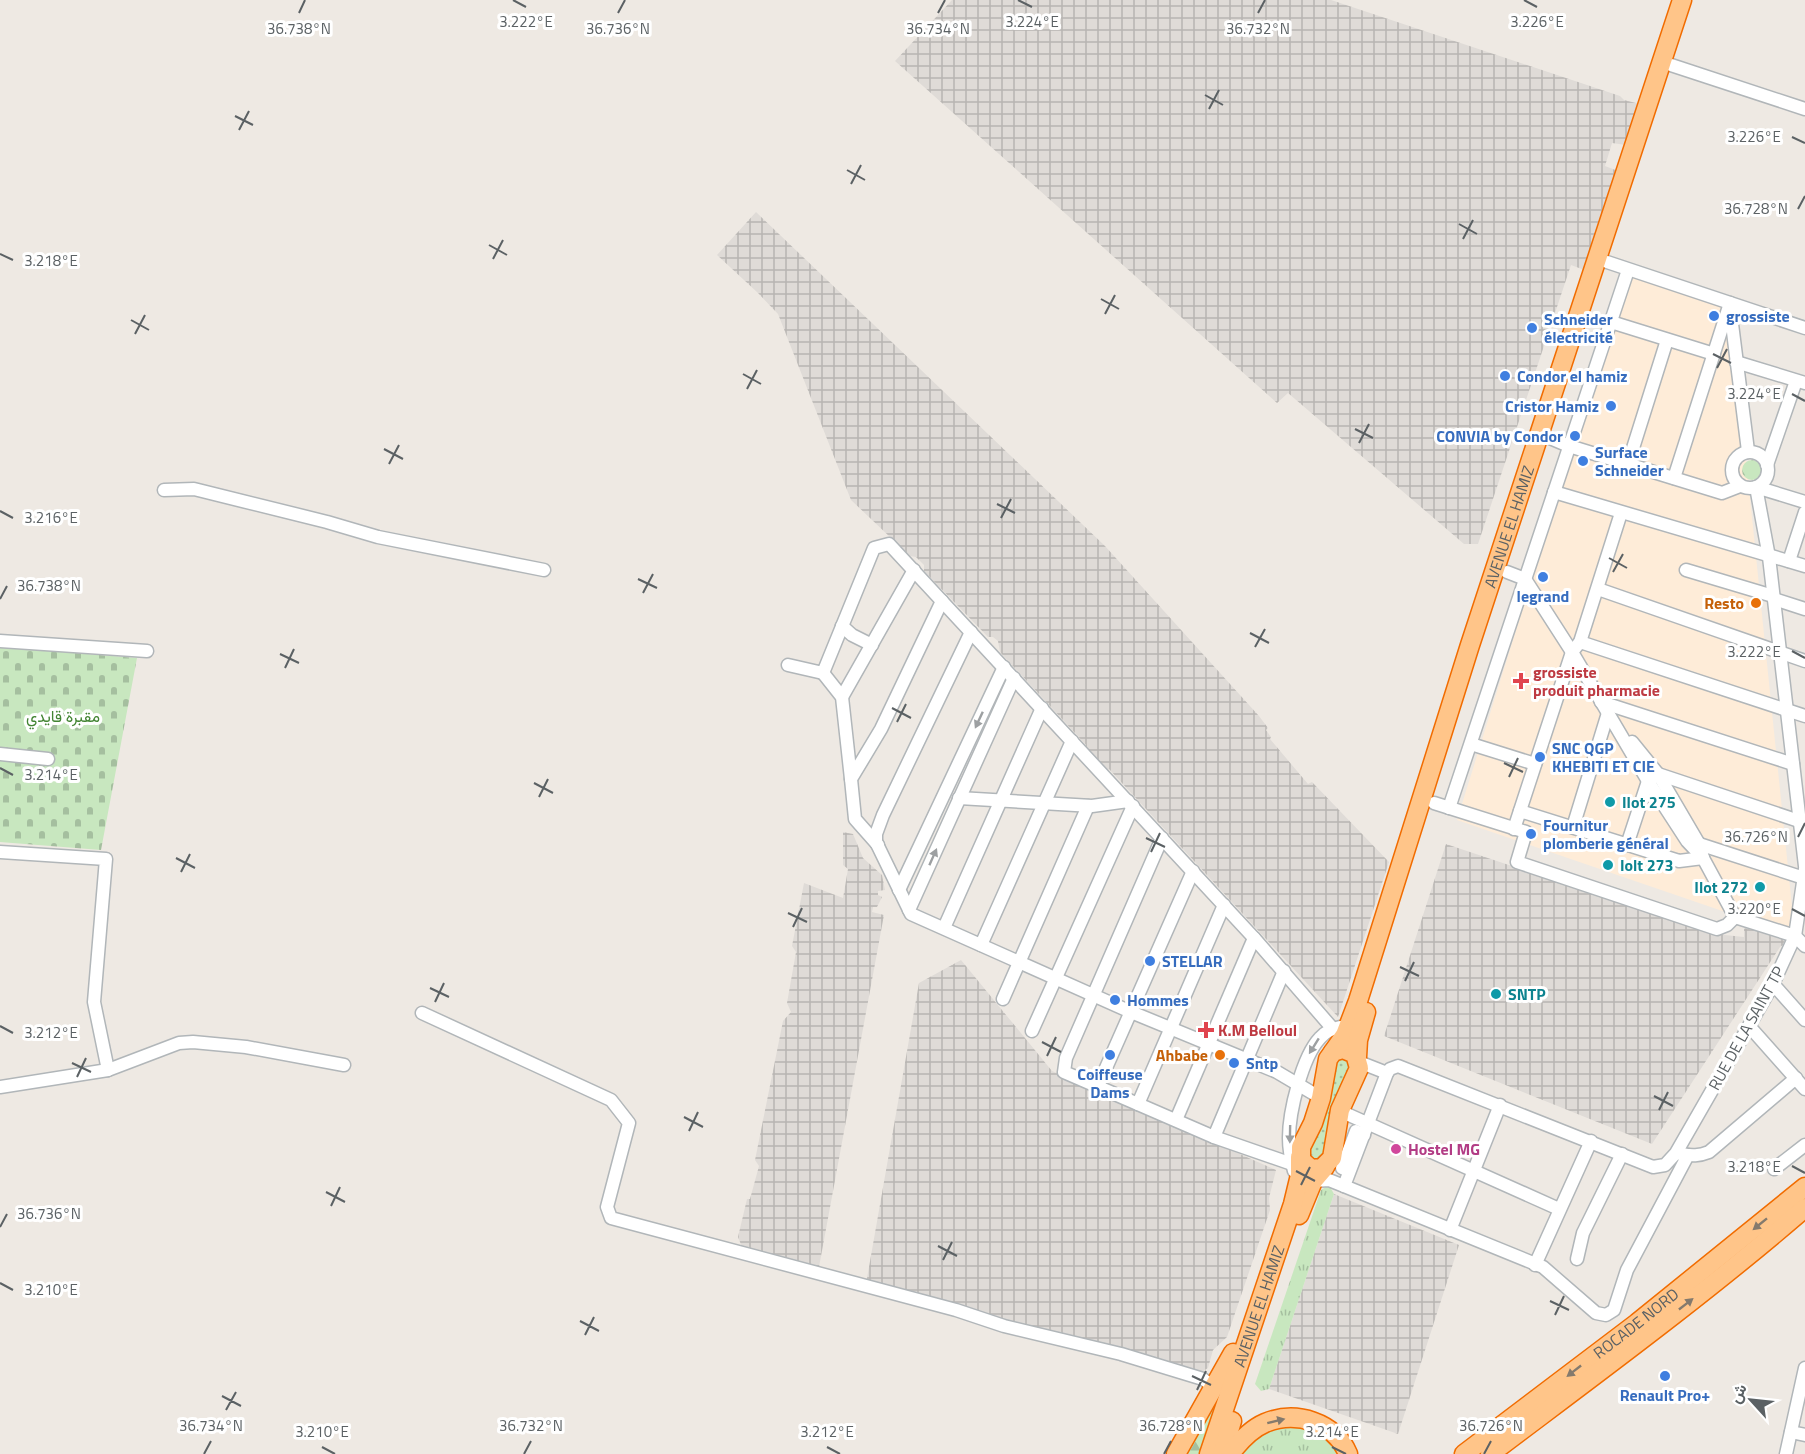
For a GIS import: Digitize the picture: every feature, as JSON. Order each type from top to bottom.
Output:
[{"type":"highway","name":"AVENUE EL HAMIZ","points":[[1296,1161],[1322,1098],[1327,1061],[1341,1043],[1341,1028],[1405,857],[1478,622],[1682,0]]},
{"type":"highway","points":[[1222,1454],[1256,1343],[1312,1177],[1332,1156],[1340,1111],[1358,1070],[1360,1032],[1442,806],[1507,572],[1692,0]]},
{"type":"highway","points":[[1333,1052],[1346,1049],[1358,1059]]},
{"type":"highway","points":[[1296,1161],[1311,1169],[1312,1177]]},
{"type":"highway","name":"AVENUE EL HAMIZ","points":[[1209,1454],[1293,1204],[1312,1177]]},
{"type":"highway","name":"ROCADE NORD","points":[[1464,1454],[1637,1323],[1805,1187]]},
{"type":"highway","name":"ROCADE NORD","points":[[1490,1454],[1620,1356],[1805,1208]]},
{"type":"highway","points":[[1176,1454],[1256,1309]]},
{"type":"highway","points":[[1230,1454],[1239,1442],[1255,1429],[1285,1418],[1304,1418],[1327,1428],[1340,1440],[1348,1454]]},
{"type":"street","points":[[1671,65],[1805,109]]},
{"type":"street","points":[[1606,262],[1805,328]]},
{"type":"street","points":[[1628,270],[1471,744],[1442,806],[1526,832],[1516,862],[1717,928],[1727,925],[1735,916]]},
{"type":"street","points":[[1674,478],[1730,303]]},
{"type":"street","points":[[1730,303],[1748,451]]},
{"type":"street","points":[[1611,322],[1714,354]]},
{"type":"street","points":[[1628,464],[1667,340]]},
{"type":"street","points":[[1736,362],[1800,382],[1767,465],[1766,479],[1756,487]]},
{"type":"street","points":[[1550,438],[1569,446],[1722,493],[1740,486],[1756,487],[1805,502]]},
{"type":"street","points":[[1740,486],[1732,476],[1731,469],[1736,457],[1748,451],[1762,456],[1767,465]]},
{"type":"street","name":"RUE DE LA SAINT TP","points":[[1622,1154],[1653,1167],[1665,1166],[1682,1154],[1773,984],[1795,936],[1805,868],[1802,823],[1797,768],[1787,711],[1769,557],[1756,487]]},
{"type":"street","points":[[164,489],[194,489],[378,537],[544,570]]},
{"type":"street","points":[[1554,492],[1805,566]]},
{"type":"street","points":[[1789,561],[1805,512]]},
{"type":"street","points":[[1514,829],[1572,652],[1580,642],[1598,589],[1621,513]]},
{"type":"street","points":[[823,673],[874,548],[889,544],[1284,971],[1341,1028],[1320,1037],[1312,1049],[1299,1085],[1290,1125],[1290,1144],[1296,1161],[1312,1177],[1329,1180],[1543,1267],[1596,1313],[1606,1315],[1614,1310],[1627,1270],[1682,1154],[1702,1155],[1709,1152],[1796,1078]]},
{"type":"street","points":[[842,697],[914,570]]},
{"type":"street","points":[[1686,570],[1805,609]]},
{"type":"street","points":[[1507,572],[1526,579],[1605,707],[1699,844],[1703,858],[1735,916],[1795,936],[1805,946]]},
{"type":"street","points":[[1598,589],[1805,662]]},
{"type":"street","points":[[851,779],[881,729],[942,601]]},
{"type":"street","points":[[842,626],[852,635],[872,645]]},
{"type":"street","points":[[878,846],[876,834],[883,815],[971,632]]},
{"type":"street","points":[[0,641],[147,651]]},
{"type":"street","points":[[1580,642],[1805,717]]},
{"type":"street","points":[[788,665],[823,673],[842,697],[855,819],[878,846],[911,914],[1131,1011],[1277,1072],[1322,1098]]},
{"type":"street","points":[[899,890],[1004,667]]},
{"type":"street","points":[[909,910],[1014,678]]},
{"type":"street","points":[[1605,707],[1797,768]]},
{"type":"street","points":[[1573,827],[1605,707]]},
{"type":"street","points":[[944,928],[1042,708]]},
{"type":"street","points":[[981,945],[1072,741]]},
{"type":"street","points":[[1471,744],[1535,764]]},
{"type":"street","points":[[0,754],[48,759]]},
{"type":"street","points":[[1653,778],[1802,823]]},
{"type":"street","points":[[1627,845],[1653,778]]},
{"type":"street","points":[[1653,778],[1687,841],[1703,858]]},
{"type":"street","points":[[959,798],[1088,806],[1131,804]]},
{"type":"street","points":[[1032,1031],[1131,804]]},
{"type":"street","points":[[1003,999],[1088,806]]},
{"type":"street","points":[[1520,811],[1679,861],[1703,858]]},
{"type":"street","points":[[1162,838],[1066,1058],[1064,1072],[1214,1137],[1296,1161]]},
{"type":"street","points":[[1699,844],[1804,878]]},
{"type":"street","points":[[0,852],[106,859],[94,1002],[108,1070]]},
{"type":"street","points":[[1098,1086],[1193,871]]},
{"type":"street","points":[[1138,1104],[1224,905]]},
{"type":"street","points":[[1176,1120],[1254,938]]},
{"type":"street","points":[[1214,1137],[1284,971]]},
{"type":"street","points":[[1773,984],[1805,1020]]},
{"type":"street","points":[[422,1012],[611,1100],[630,1123],[606,1207],[611,1218],[956,1310],[1004,1326],[1121,1354],[1203,1379],[1214,1387]]},
{"type":"street","points":[[1749,1026],[1805,1089]]},
{"type":"street","points":[[0,1087],[108,1070],[179,1043],[193,1042],[246,1047],[344,1065]]},
{"type":"street","points":[[1358,1059],[1387,1076]]},
{"type":"street","points":[[1344,1186],[1387,1076],[1395,1066],[1402,1066],[1622,1154],[1583,1233],[1577,1259]]},
{"type":"street","points":[[1450,1230],[1500,1105]]},
{"type":"street","points":[[1340,1111],[1559,1209]]},
{"type":"street","points":[[1535,1265],[1590,1141]]},
{"type":"street","points":[[1774,1169],[1805,1145]]},
{"type":"street","points":[[1786,1454],[1805,1368]]},
{"type":"street","points":[[1791,1432],[1805,1435]]},
{"type":"shaded area","points":[[952,0],[1331,0],[1640,104],[1626,145],[1612,143],[1605,166],[1618,171],[1587,271],[1571,265],[1478,544],[1464,544],[1288,393],[1277,403],[895,61]]},
{"type":"shaded area","points":[[756,212],[1105,546],[1259,716],[1268,728],[1266,730],[1270,739],[1308,784],[1312,782],[1389,862],[1338,1017],[1109,769],[1106,772],[1084,748],[1086,745],[1000,652],[998,641],[993,637],[988,637],[924,571],[924,565],[916,557],[910,556],[851,500],[778,314],[717,255]]},
{"type":"shaded area","points":[[1628,270],[1730,303],[1795,936],[1457,820]]},
{"type":"shaded area","points":[[843,832],[853,834],[863,858],[882,875],[885,890],[878,891],[878,895],[882,897],[877,907],[873,907],[872,912],[884,915],[819,1267],[742,1247],[738,1237],[747,1199],[750,1199],[759,1166],[755,1160],[783,1021],[791,1012],[787,1003],[796,952],[792,946],[804,883],[843,898],[848,869],[843,865]]},
{"type":"shaded area","name":"SNTP","points":[[1446,844],[1715,934],[1744,937],[1744,928],[1786,937],[1783,945],[1652,1144],[1384,1036]]},
{"type":"shaded area","points":[[961,960],[1052,1071],[1276,1170],[1269,1198],[1270,1210],[1227,1337],[1213,1350],[1208,1368],[1202,1372],[1057,1332],[1055,1335],[866,1284],[919,983]]},
{"type":"shaded area","points":[[1334,1194],[1459,1245],[1398,1434],[1269,1389]]},
{"type":"green space","points":[[1752,460],[1759,463],[1762,470],[1759,477],[1752,480],[1745,477],[1742,470],[1745,463]]},
{"type":"green space","name":"مقبرة قايدي","points":[[0,647],[137,658],[101,850],[0,842]]},
{"type":"green space","points":[[1335,1057],[1352,1061],[1325,1156],[1318,1163],[1305,1154]]},
{"type":"green space","points":[[1329,1185],[1334,1194],[1269,1389],[1261,1391],[1255,1384],[1321,1190]]},
{"type":"green space","points":[[1208,1407],[1216,1409],[1201,1454],[1185,1454]]},
{"type":"green space","points":[[1278,1423],[1312,1426],[1343,1454],[1238,1454],[1245,1442]]},
{"type":"place","name":"grossiste","points":[[1714,316]]},
{"type":"place","name":"Schneider électricité","points":[[1532,328]]},
{"type":"place","name":"Condor el hamiz","points":[[1505,376]]},
{"type":"place","name":"Cristor Hamiz","points":[[1611,406]]},
{"type":"place","name":"CONVIA by Condor","points":[[1575,436]]},
{"type":"place","name":"Surface Schneider","points":[[1583,461]]},
{"type":"place","name":"legrand","points":[[1543,577]]},
{"type":"place","name":"Resto","points":[[1756,603]]},
{"type":"place","name":"grossiste produit pharmacie","points":[[1521,681]]},
{"type":"place","name":"SNC QGP KHEBITI ET CIE","points":[[1540,757]]},
{"type":"place","name":"Ilot 275","points":[[1610,802]]},
{"type":"place","name":"Fournitur plomberie général","points":[[1531,834]]},
{"type":"place","name":"Iolt 273","points":[[1608,865]]},
{"type":"place","name":"Ilot 272","points":[[1760,887]]},
{"type":"place","name":"STELLAR","points":[[1150,961]]},
{"type":"place","name":"SNTP","points":[[1496,994]]},
{"type":"place","name":"Hommes","points":[[1115,1000]]},
{"type":"place","name":"K.M Belloul","points":[[1206,1030]]},
{"type":"place","name":"Coiffeuse Dams","points":[[1110,1055]]},
{"type":"place","name":"Ahbabe","points":[[1220,1055]]},
{"type":"place","name":"Sntp","points":[[1234,1063]]},
{"type":"place","name":"Hostel MG","points":[[1396,1149]]},
{"type":"place","name":"Renault Pro+","points":[[1665,1376]]}]
